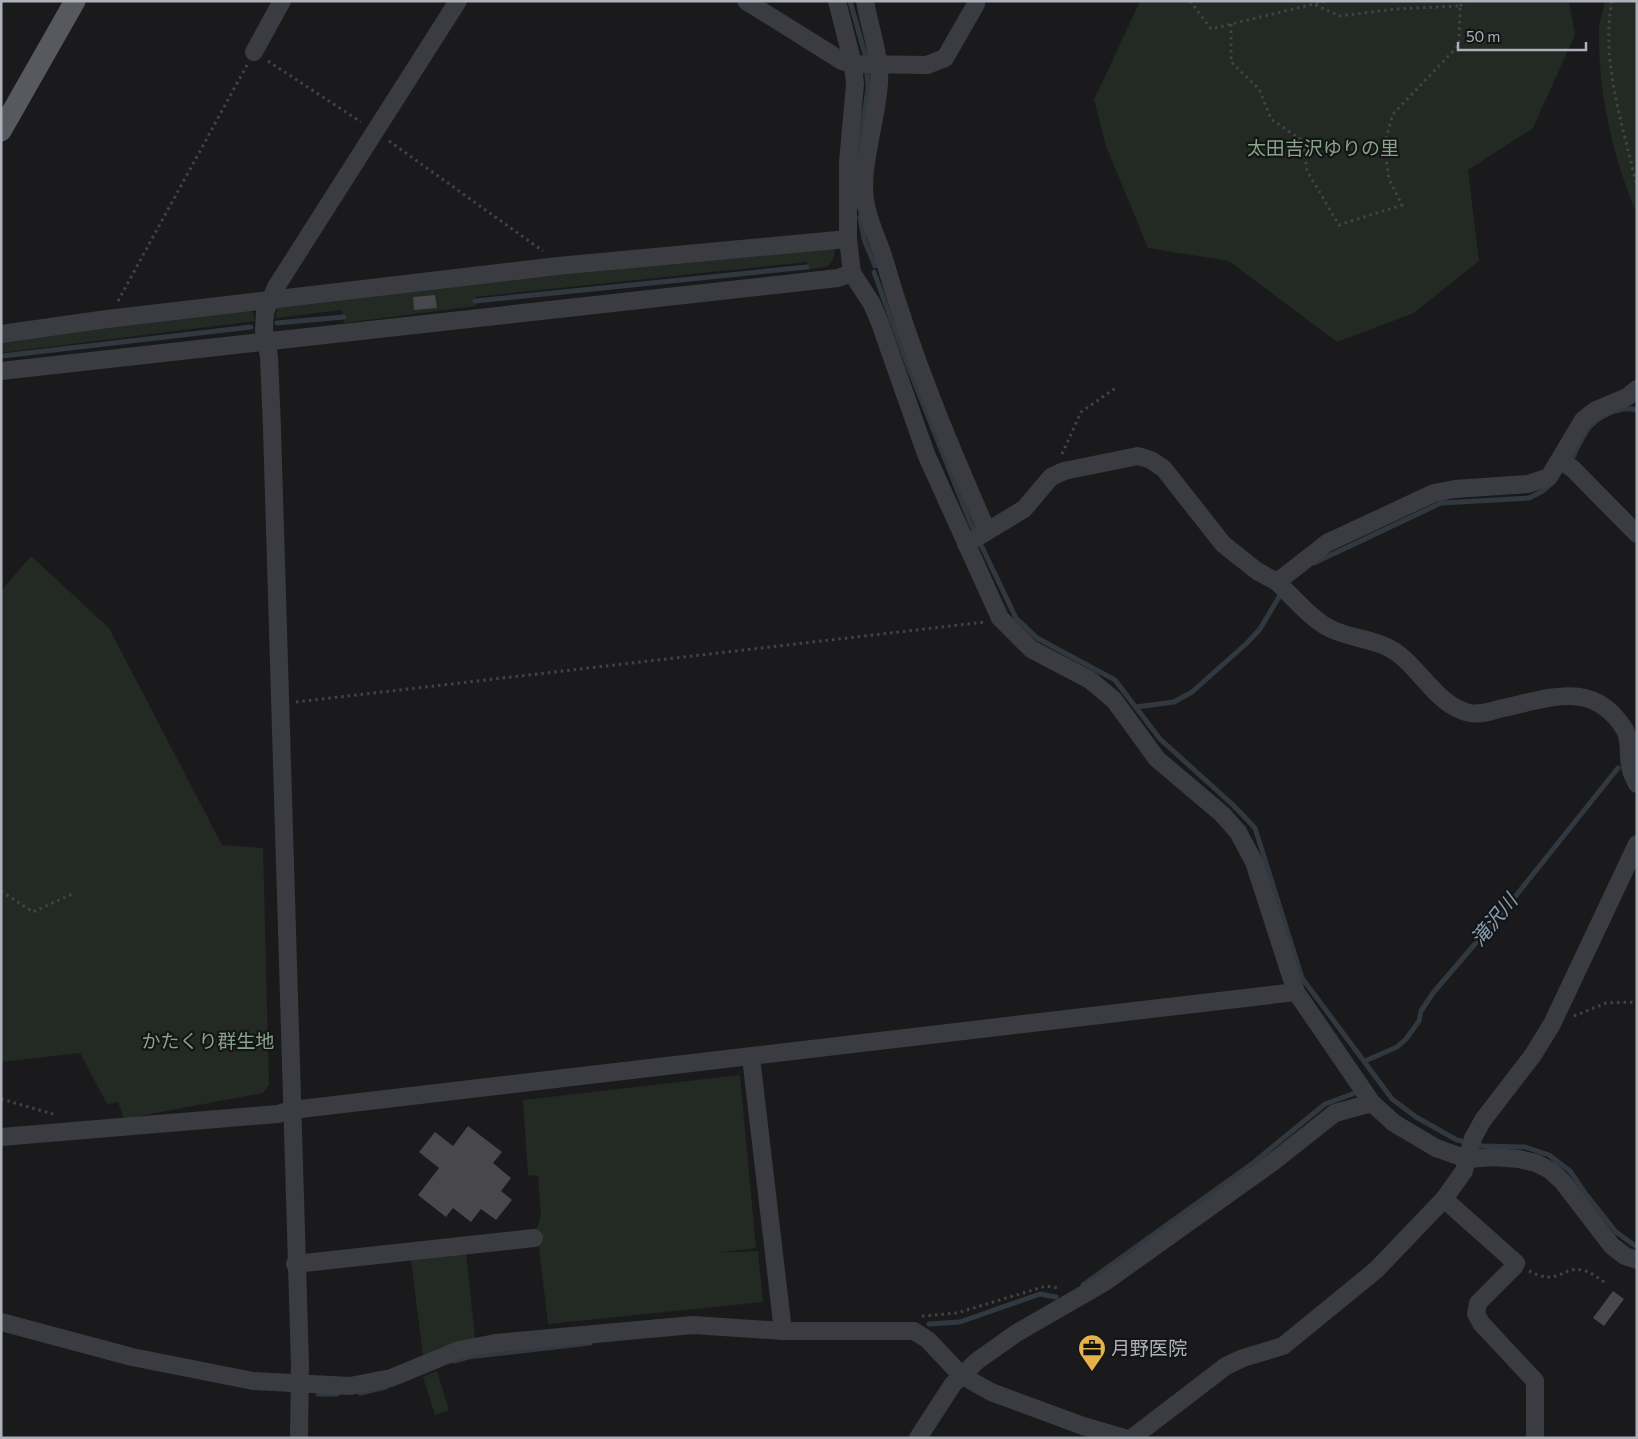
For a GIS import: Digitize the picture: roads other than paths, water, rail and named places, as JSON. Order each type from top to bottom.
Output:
[{"type":"main road","points":[[1,131],[75,1]]},
{"type":"street","points":[[254,52],[282,1]]},
{"type":"street","points":[[299,1438],[300,1384],[272,430],[265,312],[268,302],[458,1]]},
{"type":"street","points":[[746,1],[828,53],[864,64],[927,64],[938,62],[944,58],[953,45],[976,4]]},
{"type":"street","points":[[837,1],[864,64],[879,82],[865,182],[865,199],[870,224],[884,259],[897,307],[938,421],[987,532]]},
{"type":"street","points":[[865,1],[864,64],[855,84],[848,162],[848,239],[852,274],[872,304],[926,454],[1000,618],[1031,649],[1090,680],[1114,700],[1156,759],[1222,814],[1238,832],[1254,862],[1296,992],[1372,1103],[1394,1123],[1436,1148],[1470,1150],[1494,1157],[1519,1159],[1536,1163],[1550,1170],[1562,1182],[1612,1246],[1625,1256],[1637,1260]]},
{"type":"street","points":[[1,334],[107,319],[268,302],[558,266],[848,239]]},
{"type":"street","points":[[1,371],[828,279],[852,274]]},
{"type":"street","points":[[1277,582],[1327,543],[1434,493],[1455,489],[1528,484],[1549,477],[1584,420],[1596,410],[1632,393]]},
{"type":"street","points":[[966,544],[1024,509],[1051,477],[1064,471],[1138,456],[1151,460],[1164,469],[1223,544],[1257,571],[1277,582],[1322,625],[1332,630],[1380,644],[1400,655],[1456,708],[1471,714],[1484,713],[1550,698],[1581,696],[1593,699],[1606,708],[1626,731],[1630,770],[1637,784]]},
{"type":"street","points":[[1560,460],[1573,469],[1637,534]]},
{"type":"street","points":[[1132,1438],[1226,1366],[1243,1358],[1283,1346],[1376,1270],[1444,1199],[1464,1171],[1482,1120],[1533,1055],[1552,1024],[1637,844]]},
{"type":"street","points":[[2,1139],[278,1114],[292,1110],[1296,992]]},
{"type":"street","points":[[751,1056],[782,1331]]},
{"type":"street","points":[[918,1438],[953,1384],[962,1374],[1015,1334],[1105,1282],[1257,1173],[1335,1113],[1372,1103]]},
{"type":"street","points":[[1444,1199],[1516,1262],[1514,1267],[1478,1303],[1476,1314],[1534,1381],[1535,1438]]},
{"type":"street","points":[[295,1264],[534,1238]]},
{"type":"street","points":[[1,1322],[132,1357],[253,1381],[350,1386],[391,1378],[459,1350],[496,1343],[694,1325],[782,1331],[914,1331],[928,1340],[962,1374],[992,1392],[1084,1426],[1124,1438]]},
{"type":"waterway","points":[[850,1],[866,58],[868,88],[856,171]]},
{"type":"waterway","points":[[860,217],[864,239],[875,266]]},
{"type":"waterway","points":[[475,301],[807,267]]},
{"type":"waterway","points":[[874,272],[908,366],[970,522],[1016,618],[1037,638],[1115,680],[1160,739],[1233,805],[1255,828],[1302,978],[1392,1099],[1416,1117],[1457,1140],[1483,1146],[1525,1147],[1549,1155],[1570,1171],[1616,1232],[1637,1247]]},
{"type":"waterway","points":[[277,323],[344,317]]},
{"type":"waterway","points":[[2,356],[251,327]]},
{"type":"waterway","points":[[1573,457],[1586,432],[1595,422],[1616,411],[1623,409],[1637,410]]},
{"type":"waterway","points":[[1314,563],[1441,503],[1529,498],[1543,491],[1552,483]]},
{"type":"waterway","points":[[1136,707],[1174,702],[1192,692],[1260,629],[1279,597]]},
{"type":"waterway","name":"滝沢川","points":[[1365,1061],[1397,1047],[1406,1039],[1419,1021],[1421,1011],[1433,993],[1510,903],[1618,768]]},
{"type":"waterway","points":[[1083,1285],[1253,1163],[1325,1104],[1355,1093]]},
{"type":"waterway","points":[[929,1324],[960,1322],[1040,1294],[1056,1297]]},
{"type":"waterway","points":[[454,1361],[468,1357],[590,1343]]},
{"type":"waterway","points":[[360,1393],[386,1387]]},
{"type":"waterway","points":[[318,1394],[337,1394]]},
{"type":"place","name":"月野医院","points":[[1092,1372]]},
{"type":"park label","name":"太田吉沢ゆりの里","points":[[1323,148]]},
{"type":"park label","name":"かたくり群生地","points":[[208,1041]]}]
